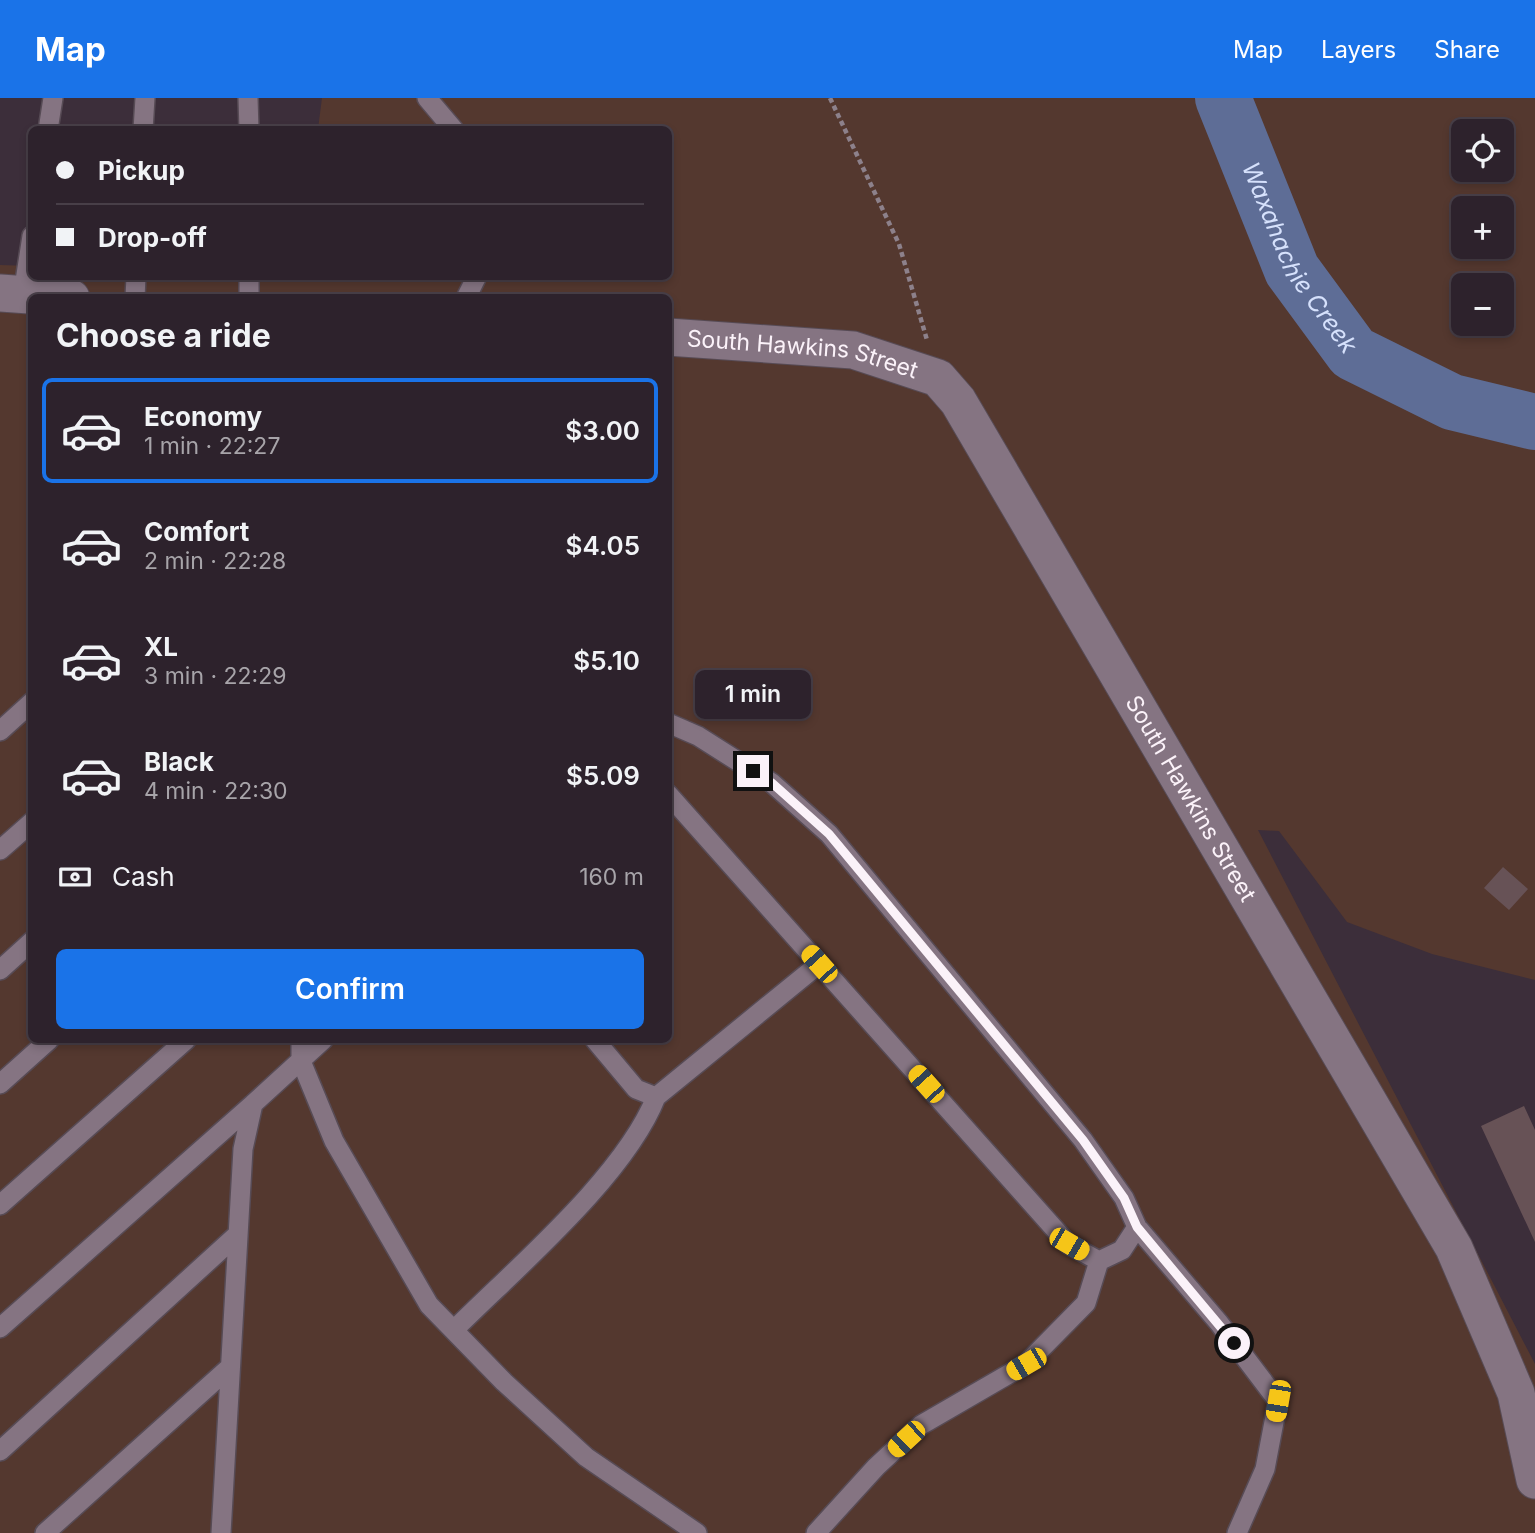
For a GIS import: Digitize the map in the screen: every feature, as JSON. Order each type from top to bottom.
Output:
[{"type":"street","name":"South Hawkins Street","points":[[672,337],[853,350],[938,378],[958,401],[1454,1248],[1516,1393],[1535,1480]]},
{"type":"lane","points":[[49,126],[53,98]]},
{"type":"lane","points":[[143,126],[145,98]]},
{"type":"lane","points":[[248,98],[248,126]]},
{"type":"lane","points":[[427,98],[451,126]]},
{"type":"lane","points":[[11,294],[28,247]]},
{"type":"lane","points":[[0,731],[28,706]]},
{"type":"lane","points":[[672,725],[698,736],[772,783],[829,834],[1083,1140],[1124,1198],[1137,1227],[1219,1324],[1278,1401],[1265,1469],[1237,1533]]},
{"type":"lane","points":[[672,799],[1069,1244],[1098,1261]]},
{"type":"lane","points":[[0,850],[28,826]]},
{"type":"lane","points":[[0,970],[28,945]]},
{"type":"lane","points":[[454,1330],[590,1193],[635,1136],[656,1097],[819,964]]},
{"type":"lane","points":[[0,1084],[46,1043]]},
{"type":"lane","points":[[0,1205],[183,1043]]},
{"type":"lane","points":[[301,1043],[301,1061],[334,1141],[429,1305],[504,1382],[586,1457],[697,1533]]},
{"type":"lane","points":[[0,1328],[320,1043]]},
{"type":"lane","points":[[598,1043],[636,1089],[656,1097]]},
{"type":"lane","points":[[221,1533],[243,1149],[253,1104]]},
{"type":"lane","points":[[816,1533],[876,1467],[921,1425],[1026,1364],[1086,1303],[1098,1261],[1122,1250],[1137,1227]]},
{"type":"lane","points":[[0,1451],[238,1234]]},
{"type":"lane","points":[[44,1533],[230,1367]]},
{"type":"path","points":[[830,98],[899,244],[938,378]]},
{"type":"shaded area","points":[[322,98],[1535,98],[1535,980],[1432,954],[1347,922],[1279,831],[1258,830],[1535,1364],[1535,1533],[0,1533],[0,265],[28,266],[28,280],[672,280],[672,126],[318,126]]},
{"type":"building","points":[[1503,867],[1528,889],[1509,910],[1484,888]]},
{"type":"building","points":[[1524,1106],[1535,1130],[1535,1242],[1481,1126]]},
{"type":"waterway","name":"Waxahachie Creek","points":[[1223,98],[1292,270],[1353,353],[1452,402],[1535,422]]},
{"type":"route","points":[[753,771],[772,783],[829,834],[1083,1140],[1124,1198],[1137,1227],[1234,1343]]}]
